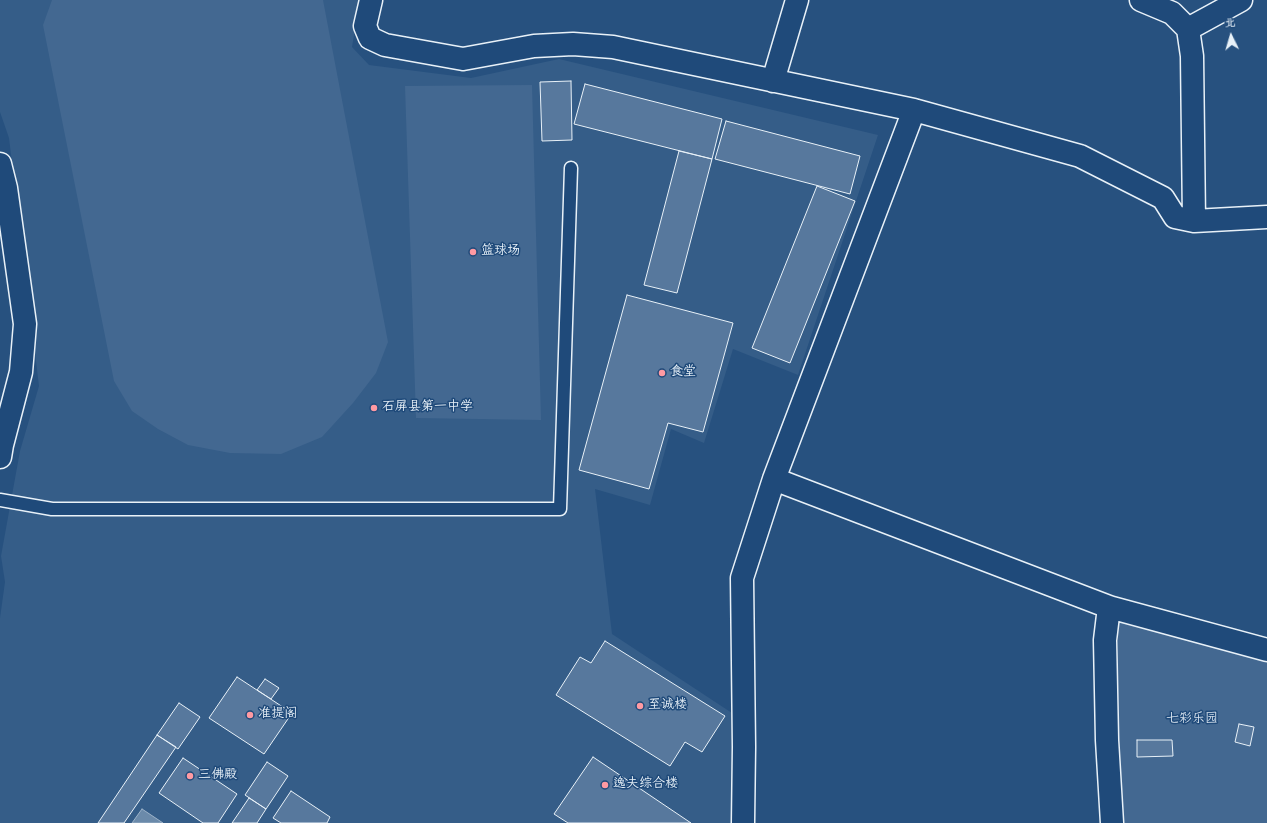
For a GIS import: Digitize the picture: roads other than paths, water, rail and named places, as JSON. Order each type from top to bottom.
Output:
[{"type":"street","points":[[371,0],[366,26],[370,38],[385,44],[463,59],[534,46],[573,44],[613,48],[914,110],[1080,156],[1163,198],[1175,217],[1194,222],[1267,217]]},
{"type":"street","points":[[773,81],[797,0]]},
{"type":"street","points":[[1141,0],[1172,12],[1188,29],[1192,56],[1194,222]]},
{"type":"street","points":[[1188,29],[1241,0]]},
{"type":"street","points":[[743,823],[744,746],[742,578],[774,479],[914,110]]},
{"type":"street","points":[[0,164],[6,188],[25,324],[21,372],[0,457]]},
{"type":"street","points":[[774,479],[1109,607],[1267,650]]},
{"type":"street","points":[[1109,607],[1105,648],[1107,740],[1112,823]]},
{"type":"lane","points":[[0,500],[52,509],[560,510],[571,168]]},
{"type":"place","name":"篮球场","points":[[473,252]]},
{"type":"place","name":"食堂","points":[[662,373]]},
{"type":"place","name":"石屏县第一中学","points":[[374,408]]},
{"type":"place","name":"至诚楼","points":[[640,706]]},
{"type":"place","name":"准提阁","points":[[250,715]]},
{"type":"place","name":"三佛殿","points":[[190,776]]},
{"type":"place","name":"逸夫综合楼","points":[[605,785]]},
{"type":"park label","name":"七彩乐园","points":[[1192,720]]}]
